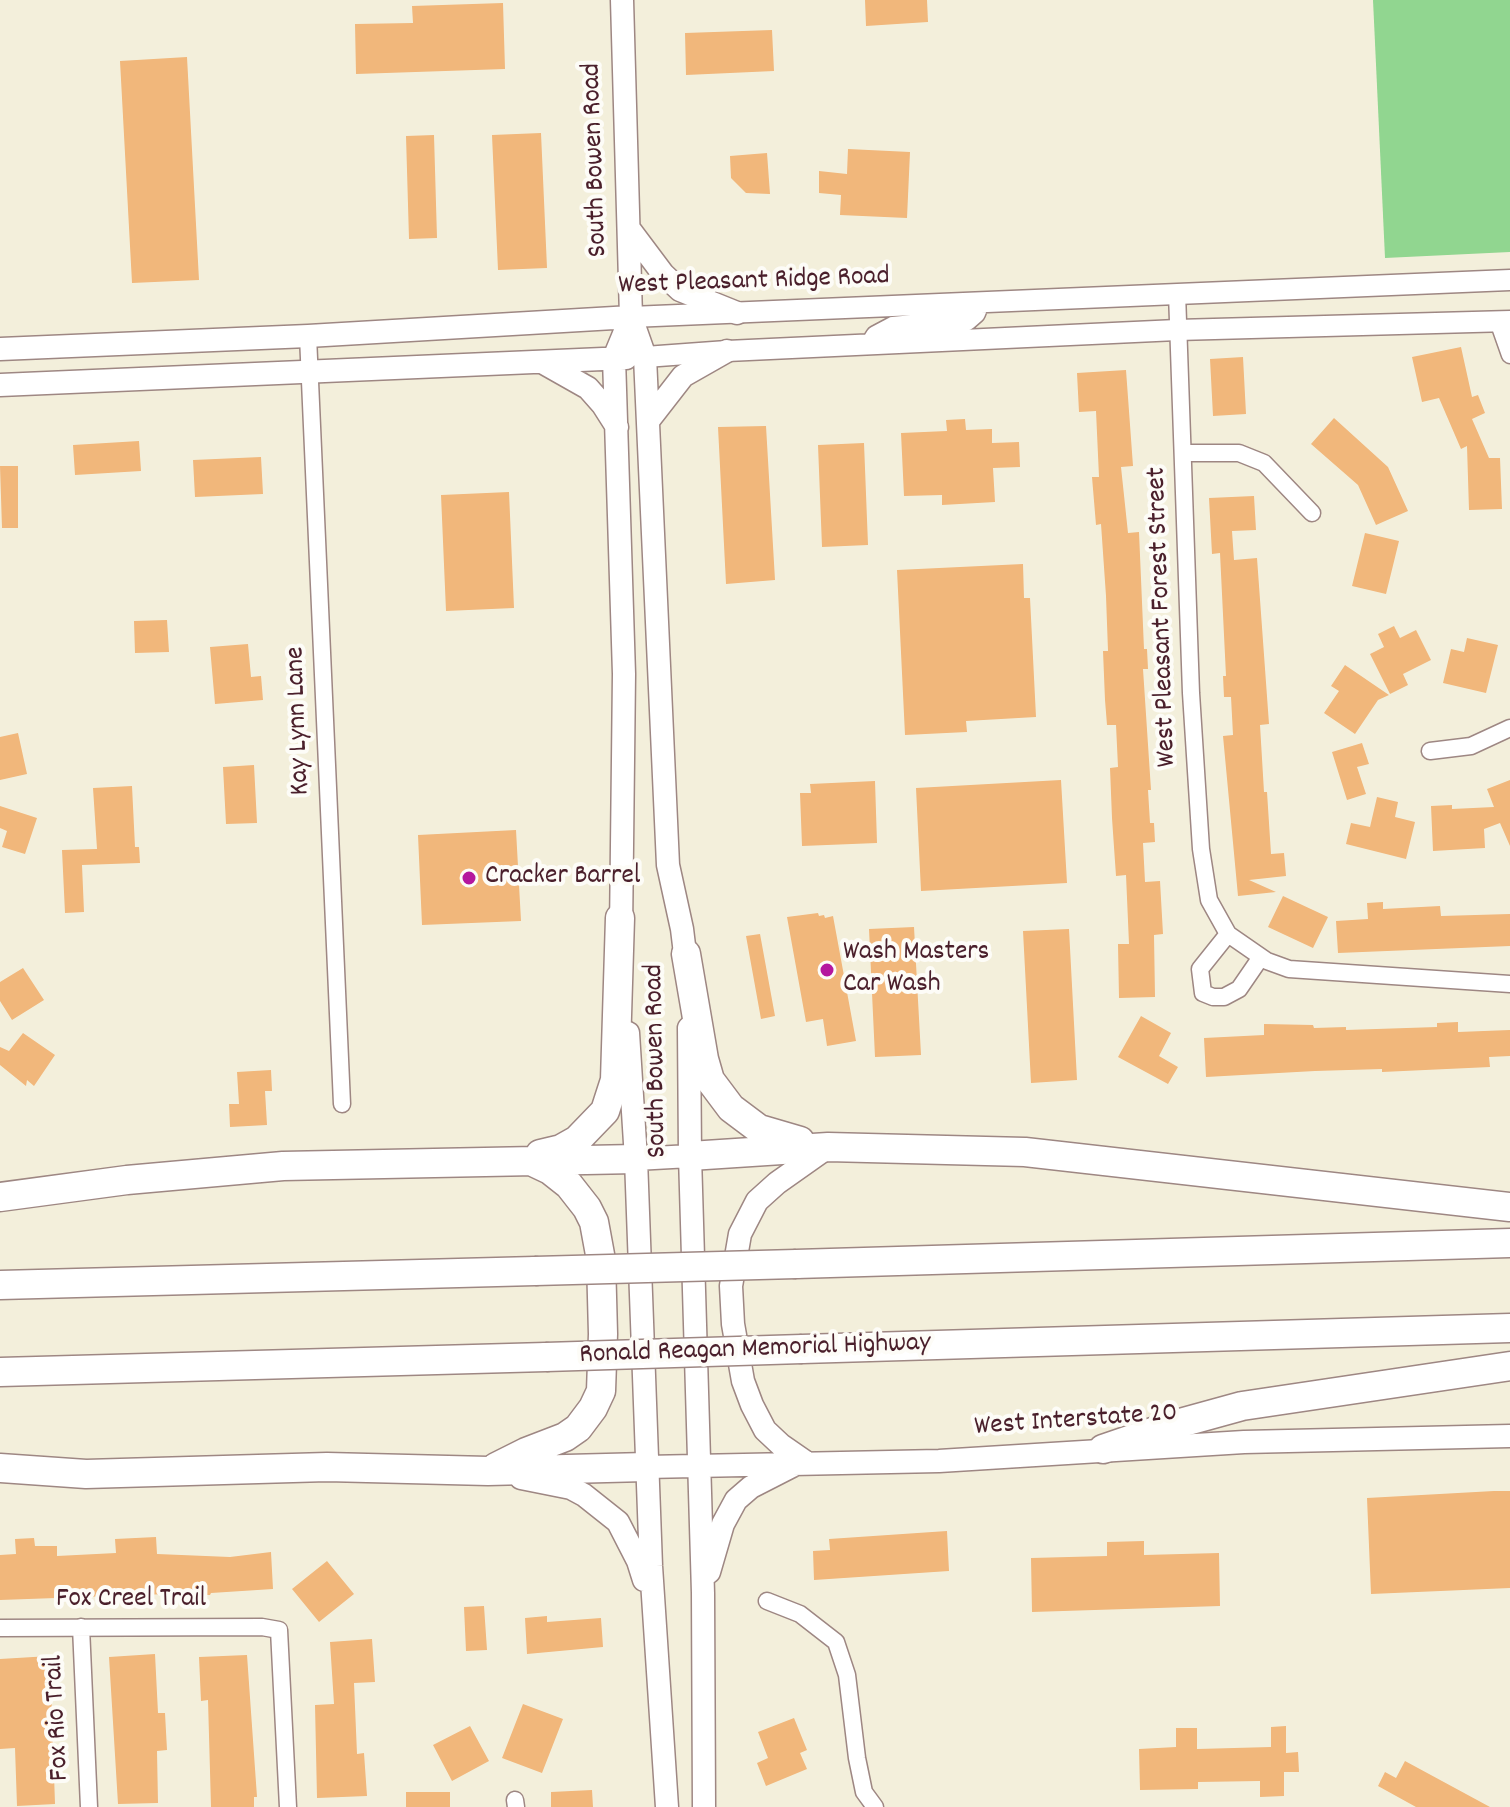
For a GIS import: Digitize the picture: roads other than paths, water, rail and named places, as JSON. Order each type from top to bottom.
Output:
[{"type":"highway","points":[[484,1161],[561,1149],[588,1131],[605,1111],[615,1080],[620,918]]},
{"type":"highway","points":[[686,954],[710,1080],[731,1108],[759,1129],[782,1138],[828,1147]]},
{"type":"highway","points":[[690,1156],[828,1147],[1025,1152],[1510,1207]]},
{"type":"highway","points":[[0,1197],[127,1180],[283,1166],[636,1159]]},
{"type":"highway","points":[[488,1471],[565,1437],[578,1428],[601,1391],[601,1260],[594,1222],[569,1185],[550,1170],[531,1161]]},
{"type":"highway","points":[[0,1285],[1510,1243]]},
{"type":"highway","name":"Ronald Reagan Memorial Highway","points":[[0,1372],[1510,1328]]},
{"type":"highway","points":[[1103,1449],[1242,1406],[1510,1366]]},
{"type":"highway","points":[[0,1468],[86,1474],[327,1467],[488,1471],[646,1467]]},
{"type":"main road","name":"South Bowen Road","points":[[622,0],[631,317],[645,357],[668,865],[686,954],[703,1593],[704,1807]]},
{"type":"main road","points":[[630,230],[663,274],[680,290],[737,313]]},
{"type":"main road","name":"South Bowen Road","points":[[631,317],[614,358],[624,694],[620,918],[636,1159],[653,1607],[667,1807]]},
{"type":"main road","name":"West Pleasant Ridge Road","points":[[0,349],[308,336],[631,317]]},
{"type":"main road","points":[[648,421],[683,376],[727,351]]},
{"type":"main road","points":[[0,385],[645,357]]},
{"type":"main road","points":[[541,362],[588,388],[618,427]]},
{"type":"main road","points":[[624,694],[660,686]]},
{"type":"main road","points":[[703,1593],[723,1524],[736,1500],[751,1487],[803,1463],[765,1430],[743,1381],[731,1286],[740,1234],[757,1201],[828,1147]]},
{"type":"main road","points":[[636,1159],[690,1156]]},
{"type":"main road","name":"West Interstate 20","points":[[646,1467],[939,1461],[1244,1442],[1510,1436]]},
{"type":"main road","points":[[488,1471],[571,1488],[611,1516],[618,1522],[638,1561],[653,1607]]},
{"type":"street","name":"West Pleasant Ridge Road","points":[[631,317],[1510,280]]},
{"type":"street","name":"West Pleasant Forest Street","points":[[1177,293],[1191,693],[1201,849],[1209,900],[1228,934]]},
{"type":"street","points":[[871,344],[876,336],[893,327],[967,320],[975,313],[979,303]]},
{"type":"street","points":[[645,357],[1177,330],[1504,321],[1510,355]]},
{"type":"street","name":"Kay Lynn Lane","points":[[308,336],[342,1104]]},
{"type":"street","points":[[1183,453],[1239,453],[1264,463],[1312,513]]},
{"type":"street","points":[[1430,751],[1471,746],[1510,728]]},
{"type":"street","points":[[1261,957],[1239,989],[1224,997],[1203,993],[1200,969],[1228,934],[1261,957],[1289,969],[1510,984]]},
{"type":"street","points":[[767,1601],[800,1614],[836,1642],[847,1675],[864,1792],[875,1807]]},
{"type":"street","name":"Fox Rio Trail","points":[[81,1627],[89,1807]]},
{"type":"street","name":"Fox Creel Trail","points":[[0,1628],[262,1627],[279,1630],[288,1807]]},
{"type":"place","name":"Cracker Barrel","points":[[469,878]]},
{"type":"place","name":"Wash Masters Car Wash","points":[[827,970]]}]
